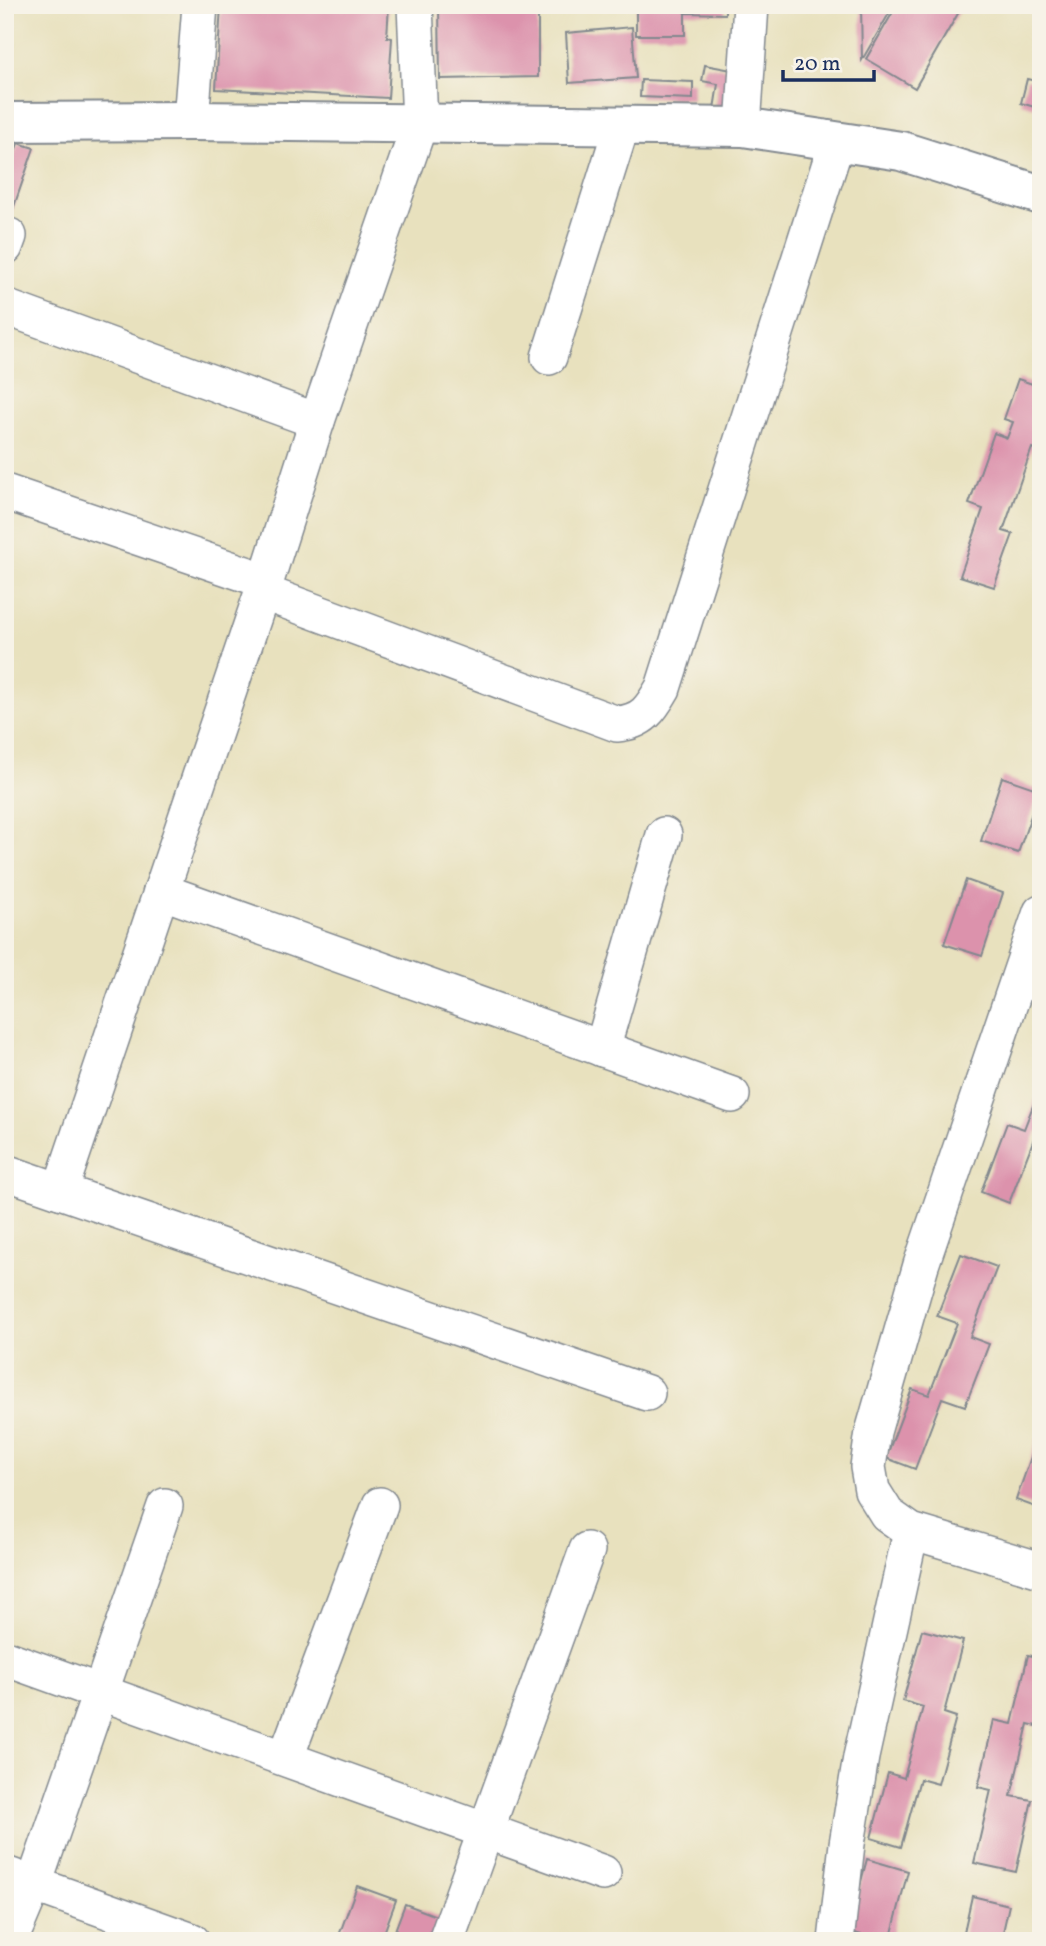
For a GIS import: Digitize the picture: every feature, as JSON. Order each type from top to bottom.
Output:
[{"type":"street","points":[[191,121],[200,5]]},
{"type":"street","points":[[61,1191],[317,421],[420,123],[415,5]]},
{"type":"street","points":[[743,127],[751,5]]},
{"type":"street","points":[[5,122],[191,121],[743,127],[901,151],[1041,195]]},
{"type":"street","points":[[549,357],[622,125]]},
{"type":"street","points":[[5,492],[264,587],[617,724],[632,723],[648,713],[663,688],[837,141]]},
{"type":"street","points":[[5,307],[317,421]]},
{"type":"street","points":[[602,1049],[664,835]]},
{"type":"street","points":[[161,891],[732,1095]]},
{"type":"street","points":[[1041,912],[921,1265],[873,1432],[868,1467],[872,1490],[887,1514],[911,1531],[1041,1570]]},
{"type":"street","points":[[5,1172],[647,1392]]},
{"type":"street","points":[[286,1757],[380,1505]]},
{"type":"street","points":[[10,1941],[19,1879],[99,1691],[165,1506]]},
{"type":"street","points":[[836,1941],[847,1844],[861,1757],[911,1531]]},
{"type":"street","points":[[446,1941],[488,1832],[587,1550]]},
{"type":"street","points":[[5,1658],[603,1873]]},
{"type":"street","points":[[19,1879],[192,1941]]},
{"type":"building","points":[[221,5],[389,5],[387,37],[392,38],[388,98],[216,89]]},
{"type":"building","points":[[439,5],[538,5],[538,77],[440,79]]},
{"type":"building","points":[[636,5],[725,5],[725,14],[685,13],[685,35],[636,35]]},
{"type":"building","points":[[861,5],[894,5],[862,60]]},
{"type":"building","points":[[897,5],[952,5],[960,10],[915,88],[866,59]]},
{"type":"building","points":[[632,27],[636,78],[569,83],[566,33]]},
{"type":"building","points":[[705,65],[737,71],[729,112],[714,109],[718,84],[702,81]]},
{"type":"building","points":[[1027,79],[1041,82],[1041,109],[1021,103]]},
{"type":"building","points":[[641,80],[693,82],[693,99],[640,97]]},
{"type":"building","points":[[18,143],[34,148],[10,218],[5,217],[5,162],[11,164]]},
{"type":"building","points":[[1018,379],[1041,387],[1041,451],[1032,448],[1003,531],[1013,534],[994,587],[960,576],[983,509],[969,504],[994,433],[1007,438],[1013,422],[1004,419]]},
{"type":"building","points":[[1002,777],[1040,790],[1018,853],[981,841]]},
{"type":"building","points":[[966,880],[1003,893],[982,956],[944,944]]},
{"type":"building","points":[[1041,1085],[1041,1133],[1037,1131],[1009,1203],[981,1192],[1007,1123],[1024,1129]]},
{"type":"building","points":[[961,1254],[997,1267],[970,1337],[989,1344],[965,1406],[942,1398],[915,1469],[886,1458],[912,1389],[929,1395],[957,1323],[937,1316]]},
{"type":"building","points":[[1041,1431],[1041,1509],[1016,1500]]},
{"type":"building","points":[[922,1630],[963,1641],[944,1713],[956,1717],[938,1784],[920,1779],[901,1847],[871,1838],[888,1773],[904,1778],[923,1707],[903,1701]]},
{"type":"building","points":[[1028,1655],[1041,1658],[1041,1727],[1028,1724],[1011,1796],[1032,1800],[1016,1872],[974,1863],[991,1790],[978,1787],[994,1720],[1012,1724]]},
{"type":"building","points":[[867,1859],[908,1871],[890,1941],[867,1941],[868,1937],[848,1931]]},
{"type":"building","points":[[357,1886],[396,1900],[381,1941],[337,1941]]},
{"type":"building","points":[[972,1896],[1009,1905],[1001,1941],[962,1941]]},
{"type":"building","points":[[405,1904],[442,1918],[433,1941],[391,1941]]}]
